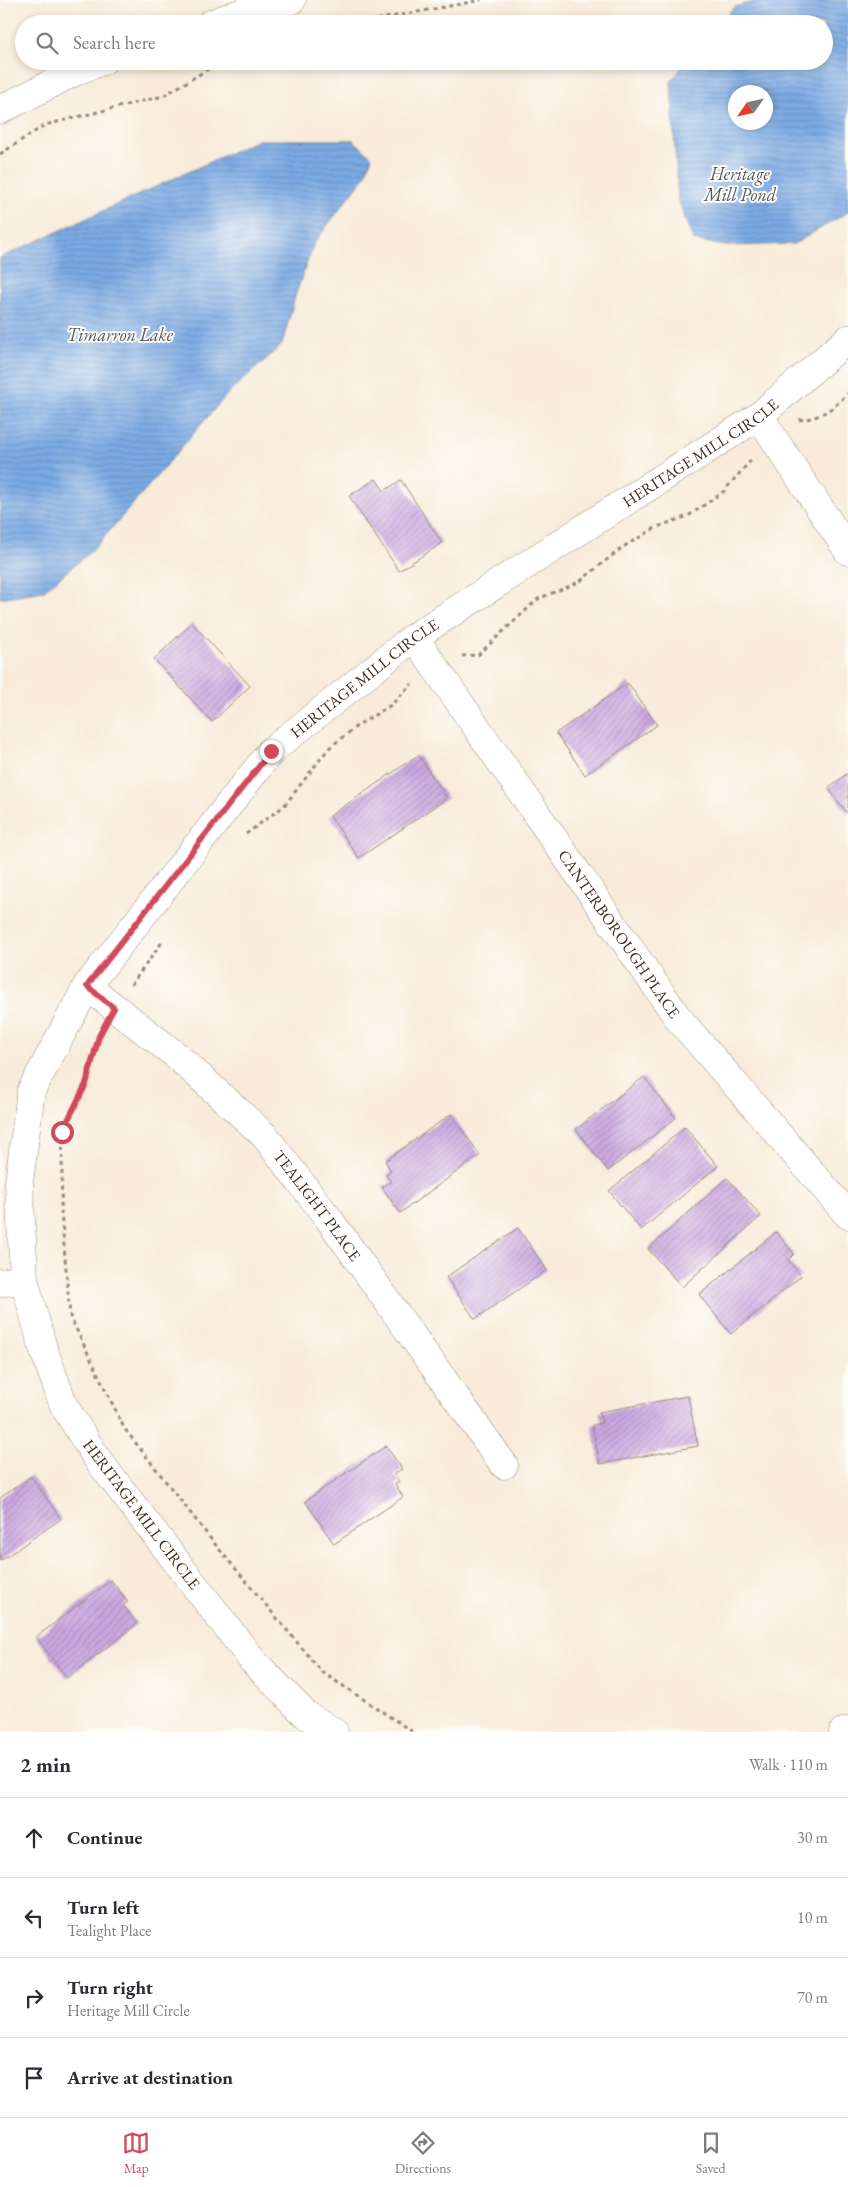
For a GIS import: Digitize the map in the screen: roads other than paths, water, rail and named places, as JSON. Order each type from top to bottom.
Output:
[{"type":"street","points":[[235,15],[252,9],[292,0]]},
{"type":"street","points":[[0,110],[78,70]]},
{"type":"street","name":"HERITAGE MILL CIRCLE","points":[[334,1732],[305,1714],[253,1661],[98,1460],[64,1406],[43,1348],[12,1281],[19,1182],[31,1091],[87,986],[271,751],[414,637],[766,427],[848,339]]},
{"type":"street","points":[[766,427],[848,551]]},
{"type":"street","name":"CANTERBOROUGH PLACE","points":[[414,637],[678,1018],[848,1215]]},
{"type":"street","name":"TEALIGHT PLACE","points":[[87,986],[177,1056],[264,1135],[329,1219],[504,1465]]},
{"type":"street","points":[[844,1732],[848,1731]]},
{"type":"water","name":"Heritage Mill Pond","points":[[763,0],[848,0],[848,212],[794,244],[726,246],[693,240],[678,199],[671,81],[680,70],[833,70],[833,15],[727,15],[734,7]]},
{"type":"water","name":"Timarron Lake","points":[[258,140],[353,140],[372,157],[365,176],[314,243],[296,293],[282,345],[230,391],[94,549],[43,591],[0,598],[0,258]]}]
